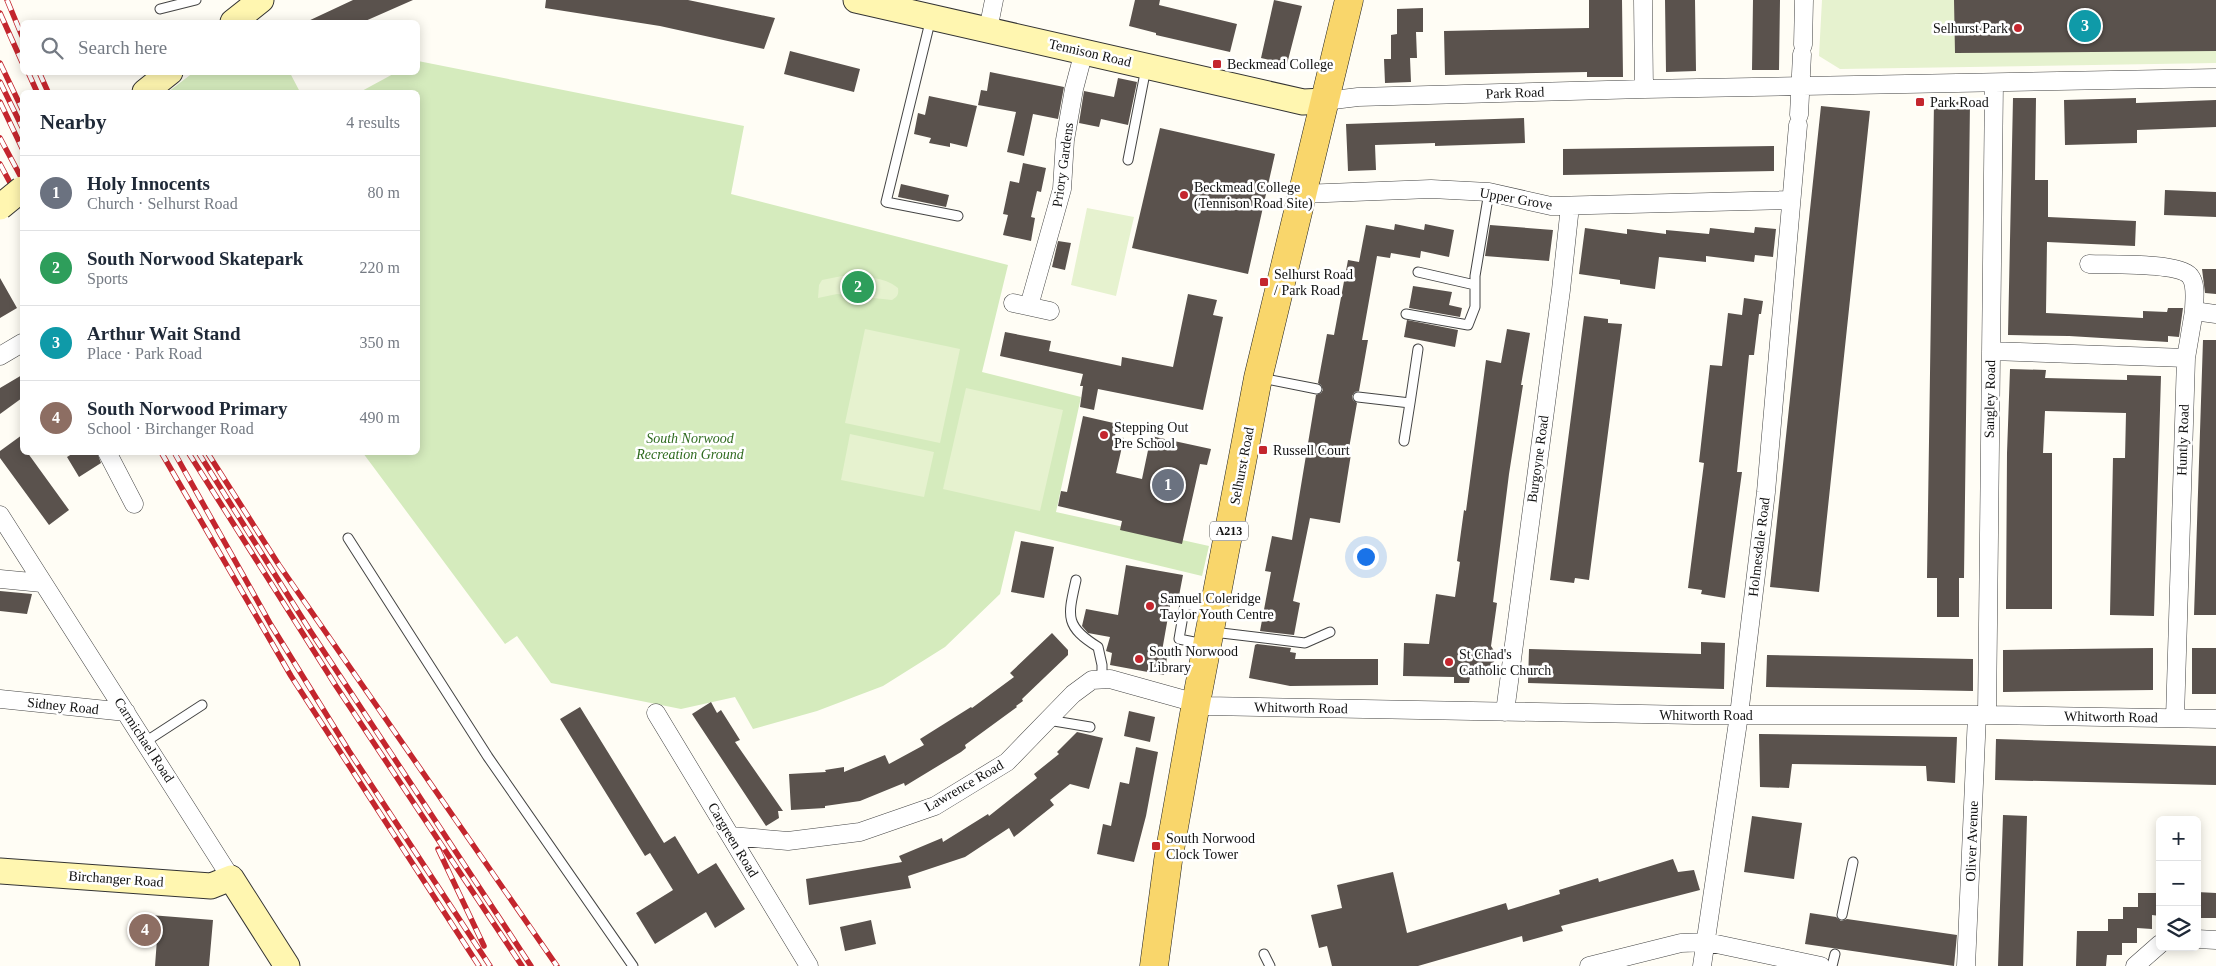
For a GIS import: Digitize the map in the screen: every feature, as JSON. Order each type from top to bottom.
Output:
[{"type":"main road","name":"Selhurst Road","points":[[1154,966],[1168,861],[1258,378],[1349,0]]},
{"type":"street","points":[[236,20],[262,0]]},
{"type":"street","name":"Tennison Road","points":[[856,0],[1303,102],[1325,101]]},
{"type":"street","points":[[988,30],[994,0]]},
{"type":"street","points":[[1643,0],[1644,89]]},
{"type":"street","name":"Holmesdale Road","points":[[1702,966],[1739,715],[1766,492],[1802,86],[1804,0]]},
{"type":"street","name":"Priory Gardens","points":[[1050,311],[1021,305],[1062,189],[1065,140],[1074,89],[1084,51]]},
{"type":"street","points":[[147,90],[166,75]]},
{"type":"street","name":"Park Road","points":[[1325,101],[1358,97],[1644,89],[2216,78]]},
{"type":"street","name":"Sangley Road","points":[[1982,715],[1991,351],[1994,82]]},
{"type":"street","name":"Upper Grove","points":[[1302,194],[1431,189],[1489,192],[1540,205],[1570,206],[1791,200]]},
{"type":"street","points":[[0,207],[20,191]]},
{"type":"street","name":"Burgoyne Road","points":[[1505,712],[1561,290],[1570,206]]},
{"type":"street","name":"Huntly Road","points":[[2089,264],[2168,267],[2182,271],[2190,277],[2194,287],[2194,311],[2186,358],[2174,718]]},
{"type":"street","points":[[2194,311],[2216,314]]},
{"type":"street","points":[[0,356],[20,344]]},
{"type":"street","points":[[1991,351],[2186,358]]},
{"type":"street","points":[[108,455],[134,504]]},
{"type":"street","name":"Carmichael Road","points":[[0,516],[35,567],[42,583],[288,966]]},
{"type":"street","points":[[0,579],[42,583]]},
{"type":"street","points":[[1102,680],[1110,679],[1196,703]]},
{"type":"street","name":"Lawrence Road","points":[[731,836],[788,841],[860,832],[935,806],[1007,762],[1073,694],[1092,680],[1102,680]]},
{"type":"street","name":"Sidney Road","points":[[0,699],[126,712]]},
{"type":"street","name":"Whitworth Road","points":[[1196,703],[1207,706],[1239,707],[1505,712],[1739,715],[1982,715],[2216,719]]},
{"type":"street","name":"Cargreen Road","points":[[656,713],[809,966]]},
{"type":"street","name":"Oliver Avenue","points":[[1966,966],[1982,715]]},
{"type":"street","name":"Birchanger Road","points":[[0,870],[211,886],[232,878]]},
{"type":"street","points":[[2201,939],[2216,940]]},
{"type":"street","points":[[1589,966],[1681,943],[1707,942],[1821,966]]},
{"type":"street","points":[[2135,966],[2156,948]]},
{"type":"lane","points":[[160,9],[196,0]]},
{"type":"lane","points":[[932,17],[886,202],[958,216]]},
{"type":"lane","points":[[1128,160],[1147,66]]},
{"type":"lane","points":[[1406,314],[1468,325],[1475,307],[1475,285],[1489,192]]},
{"type":"lane","points":[[1418,272],[1475,285]]},
{"type":"lane","points":[[1404,440],[1418,348]]},
{"type":"lane","points":[[1258,378],[1317,390]]},
{"type":"lane","points":[[1358,397],[1410,403]]},
{"type":"lane","points":[[348,538],[488,757],[633,966]]},
{"type":"lane","points":[[1076,580],[1070,609],[1072,626],[1098,647],[1102,665],[1102,680]]},
{"type":"lane","points":[[1210,628],[1305,643],[1330,632]]},
{"type":"lane","points":[[145,742],[202,705]]},
{"type":"lane","points":[[1048,720],[1090,727]]},
{"type":"lane","points":[[1842,915],[1853,862]]},
{"type":"lane","points":[[1264,954],[1270,966]]},
{"type":"lane","points":[[1832,966],[1834,954]]},
{"type":"green space","name":"Selhurst Park","points":[[1822,0],[2216,0],[2216,63],[1840,69],[1819,56]]},
{"type":"green space","name":"South Norwood Recreation Ground","points":[[420,61],[744,126],[731,194],[1008,265],[982,372],[1081,397],[1056,512],[1209,546],[1202,576],[1015,531],[1000,594],[945,647],[883,686],[817,711],[753,729],[735,697],[681,709],[551,683],[517,636],[505,644],[364,455],[420,455],[420,90],[364,90],[391,75],[420,75]]},
{"type":"green space","points":[[190,75],[291,75],[299,90],[171,90]]},
{"type":"green space","points":[[1087,208],[1134,217],[1116,296],[1071,285]]},
{"type":"green space","points":[[842,276],[856,276],[886,281],[898,288],[898,294],[892,300],[837,294],[818,298],[819,285],[822,280]]},
{"type":"green space","points":[[865,329],[960,349],[940,443],[845,423]]},
{"type":"green space","points":[[966,388],[1063,410],[1040,511],[943,489]]},
{"type":"green space","points":[[850,434],[934,452],[924,497],[841,480]]},
{"type":"building","points":[[353,0],[413,0],[368,20],[310,20]]},
{"type":"building","points":[[546,0],[688,0],[775,18],[764,49],[660,26],[545,8]]},
{"type":"building","points":[[1135,0],[1160,0],[1159,5],[1237,24],[1230,52],[1156,35],[1156,33],[1129,26]]},
{"type":"building","points":[[1274,0],[1302,6],[1287,64],[1261,58]]},
{"type":"building","points":[[1589,0],[1622,0],[1623,77],[1587,77],[1587,72],[1445,75],[1444,31],[1589,28]]},
{"type":"building","points":[[1665,0],[1695,0],[1696,71],[1666,72]]},
{"type":"building","points":[[1753,0],[1780,0],[1779,70],[1752,70]]},
{"type":"building","points":[[1954,0],[2216,0],[2216,51],[1955,53]]},
{"type":"building","points":[[1423,8],[1423,32],[1416,32],[1417,58],[1410,58],[1411,82],[1385,83],[1384,59],[1391,59],[1391,35],[1397,34],[1397,9]]},
{"type":"building","points":[[790,51],[860,69],[854,92],[784,74]]},
{"type":"building","points":[[990,72],[1064,87],[1058,119],[1033,114],[1024,156],[1007,152],[1016,112],[978,105],[981,90],[987,91]]},
{"type":"building","points":[[1118,78],[1137,82],[1128,125],[1101,119],[1099,127],[1079,123],[1084,91],[1114,97]]},
{"type":"building","points":[[929,96],[977,106],[967,147],[950,143],[950,147],[929,143],[931,138],[914,134],[918,113],[925,115]]},
{"type":"building","points":[[2013,98],[2036,98],[2035,180],[2048,180],[2048,217],[2136,221],[2135,246],[2047,242],[2046,313],[2143,318],[2143,311],[2167,312],[2168,308],[2183,308],[2179,337],[2168,336],[2168,342],[2069,336],[2008,335]]},
{"type":"building","points":[[2136,98],[2136,103],[2216,100],[2216,127],[2137,130],[2137,143],[2065,145],[2064,100]]},
{"type":"building","points":[[1934,101],[1970,102],[1964,578],[1959,578],[1959,617],[1937,617],[1937,578],[1927,578]]},
{"type":"building","points":[[1821,106],[1870,111],[1819,592],[1770,587]]},
{"type":"building","points":[[1524,118],[1525,143],[1435,146],[1435,143],[1375,145],[1376,170],[1348,171],[1346,124]]},
{"type":"building","points":[[1160,128],[1275,154],[1248,274],[1132,248]]},
{"type":"building","points":[[1774,146],[1774,171],[1563,175],[1563,149]]},
{"type":"building","points":[[1023,163],[1046,168],[1041,192],[1037,191],[1031,217],[1035,218],[1031,241],[1003,235],[1008,215],[1003,214],[1010,181],[1019,183]]},
{"type":"building","points":[[901,184],[949,195],[946,207],[898,197]]},
{"type":"building","points":[[2165,190],[2216,192],[2216,217],[2164,215]]},
{"type":"building","points":[[1395,224],[1424,230],[1425,224],[1454,230],[1449,257],[1421,251],[1420,258],[1391,253],[1390,258],[1377,256],[1362,340],[1368,340],[1359,391],[1355,392],[1352,396],[1353,400],[1357,403],[1348,454],[1351,454],[1340,523],[1310,518],[1293,601],[1300,603],[1294,635],[1260,631],[1271,572],[1265,571],[1272,536],[1292,540],[1316,395],[1323,390],[1318,383],[1327,334],[1334,335],[1348,260],[1359,262],[1366,225],[1394,230]]},
{"type":"building","points":[[1490,225],[1553,230],[1549,261],[1485,256]]},
{"type":"building","points":[[1755,227],[1776,229],[1773,257],[1755,255],[1754,262],[1706,256],[1706,262],[1659,257],[1655,289],[1620,284],[1620,280],[1579,274],[1585,228],[1627,234],[1627,229],[1666,234],[1666,230],[1709,234],[1710,228],[1754,233]]},
{"type":"building","points":[[1058,241],[1071,243],[1065,270],[1052,267]]},
{"type":"building","points":[[2202,269],[2216,269],[2216,294],[2205,293]]},
{"type":"building","points":[[0,278],[17,308],[0,318]]},
{"type":"building","points":[[1413,286],[1452,292],[1449,305],[1462,308],[1460,317],[1409,308]]},
{"type":"building","points":[[1188,294],[1217,300],[1213,315],[1223,317],[1203,410],[1098,389],[1094,410],[1080,407],[1083,386],[1080,386],[1083,374],[1000,356],[1005,332],[1051,341],[1049,351],[1121,366],[1122,357],[1173,367]]},
{"type":"building","points":[[1744,298],[1763,301],[1761,314],[1759,314],[1754,355],[1749,355],[1737,472],[1742,472],[1725,598],[1701,594],[1702,590],[1688,588],[1704,463],[1699,462],[1710,365],[1722,366],[1728,313],[1742,315]]},
{"type":"building","points":[[1584,316],[1608,319],[1608,323],[1622,324],[1589,580],[1575,578],[1574,583],[1550,580]]},
{"type":"building","points":[[1407,320],[1458,330],[1455,347],[1404,337]]},
{"type":"building","points":[[1507,329],[1530,333],[1521,385],[1523,385],[1509,474],[1493,602],[1497,603],[1491,646],[1496,654],[1496,659],[1490,667],[1478,670],[1478,677],[1470,677],[1469,683],[1454,683],[1454,677],[1403,676],[1404,643],[1429,644],[1436,594],[1455,597],[1460,562],[1457,561],[1464,510],[1466,511],[1486,360],[1501,363]]},
{"type":"building","points":[[2203,340],[2216,340],[2216,615],[2194,615]]},
{"type":"building","points":[[2010,369],[2046,370],[2045,378],[2127,380],[2127,375],[2161,376],[2154,616],[2110,615],[2113,458],[2125,458],[2126,413],[2045,411],[2043,453],[2052,453],[2052,609],[2006,609],[2007,453]]},
{"type":"building","points":[[20,376],[20,399],[0,414],[0,388]]},
{"type":"building","points":[[1083,416],[1118,424],[1115,436],[1124,438],[1116,473],[1142,479],[1151,436],[1211,449],[1207,465],[1200,464],[1182,544],[1120,530],[1122,521],[1058,506],[1061,491],[1067,492]]},
{"type":"building","points":[[20,436],[20,455],[29,455],[69,510],[49,525],[0,458],[0,451]]},
{"type":"building","points":[[70,455],[98,455],[101,463],[79,477],[67,457]]},
{"type":"building","points":[[1021,541],[1054,547],[1044,598],[1011,592]]},
{"type":"building","name":"Samuel Coleridge Taylor Youth Centre","points":[[1126,565],[1183,575],[1178,601],[1171,600],[1162,651],[1168,652],[1164,675],[1110,665],[1112,653],[1106,651],[1110,637],[1088,633],[1082,626],[1086,609],[1118,615]]},
{"type":"building","points":[[0,591],[32,594],[27,614],[0,611]]},
{"type":"building","points":[[1052,633],[1068,650],[1068,655],[1022,699],[1023,701],[1017,707],[965,745],[966,748],[961,752],[905,786],[904,783],[860,801],[825,806],[825,808],[791,810],[789,774],[826,772],[825,770],[844,767],[844,772],[885,755],[889,764],[924,745],[920,739],[972,708],[1014,677],[1010,673]]},
{"type":"building","points":[[1701,642],[1725,643],[1724,689],[1528,683],[1529,649],[1701,654]]},
{"type":"building","points":[[1255,645],[1291,648],[1290,652],[1296,653],[1295,659],[1378,659],[1378,685],[1290,686],[1249,678]]},
{"type":"building","points":[[2153,648],[2153,690],[2003,692],[2003,650]]},
{"type":"building","points":[[2192,648],[2216,648],[2216,694],[2192,694]]},
{"type":"building","points":[[1767,655],[1973,659],[1973,691],[1766,687]]},
{"type":"building","points":[[711,702],[717,713],[721,710],[740,740],[735,742],[783,811],[778,811],[779,818],[766,826],[692,714]]},
{"type":"building","points":[[580,707],[664,843],[675,836],[698,874],[716,863],[745,909],[715,928],[706,912],[655,944],[636,913],[673,890],[650,853],[645,856],[560,719]]},
{"type":"building","points":[[1129,711],[1155,717],[1150,742],[1124,736]]},
{"type":"building","points":[[1077,732],[1103,738],[1089,789],[1070,784],[1050,800],[1054,805],[1014,837],[1009,828],[965,857],[908,876],[911,888],[809,905],[806,879],[902,862],[899,856],[942,838],[943,842],[988,814],[989,816],[1037,778],[1034,774],[1059,754],[1057,752]]},
{"type":"building","points":[[1759,734],[1957,737],[1955,783],[1927,781],[1926,766],[1792,764],[1789,788],[1760,787]]},
{"type":"building","points":[[1996,739],[2216,746],[2216,785],[1995,780]]},
{"type":"building","points":[[1136,747],[1158,752],[1146,816],[1134,862],[1097,854],[1103,824],[1111,826],[1120,782],[1129,784]]},
{"type":"building","points":[[2003,815],[2027,816],[2023,966],[1998,966]]},
{"type":"building","points":[[1752,816],[1802,823],[1794,879],[1744,872]]},
{"type":"building","points":[[1673,859],[1678,872],[1694,870],[1700,890],[1561,926],[1563,931],[1523,942],[1522,936],[1418,966],[1332,966],[1327,946],[1319,948],[1311,915],[1342,908],[1337,885],[1393,872],[1407,933],[1506,903],[1508,910],[1560,894],[1559,890],[1598,878],[1599,882]]},
{"type":"building","points":[[2201,892],[2216,893],[2216,918],[2201,918]]},
{"type":"building","points":[[2138,893],[2156,893],[2156,916],[2152,915],[2152,929],[2137,928],[2137,943],[2122,943],[2122,955],[2107,955],[2106,966],[2076,966],[2077,931],[2108,931],[2108,919],[2123,919],[2123,907],[2138,907]]},
{"type":"building","points":[[1810,913],[1836,917],[1841,921],[1847,919],[1957,935],[1954,966],[1805,944]]},
{"type":"building","points":[[150,915],[213,920],[209,966],[155,966],[157,939],[148,938]]},
{"type":"building","points":[[871,920],[876,944],[845,951],[840,927]]},
{"type":"railway","points":[[7,0],[20,31]]},
{"type":"railway","points":[[0,13],[20,58]]},
{"type":"railway","points":[[0,63],[20,105]]},
{"type":"railway","points":[[29,75],[36,90]]},
{"type":"railway","points":[[40,75],[47,90]]},
{"type":"railway","points":[[0,82],[20,123]]},
{"type":"railway","points":[[0,102],[20,144]]},
{"type":"railway","points":[[0,138],[20,175]]},
{"type":"railway","points":[[0,164],[20,201]]},
{"type":"railway","points":[[163,455],[291,676],[479,966]]},
{"type":"railway","points":[[176,455],[271,625],[349,751],[490,966]]},
{"type":"railway","points":[[190,455],[336,686],[522,966]]},
{"type":"railway","points":[[200,455],[311,632],[531,966]]},
{"type":"railway","points":[[209,455],[279,565],[557,966]]},
{"type":"railway","points":[[438,849],[484,946]]},
{"type":"place","name":"Arthur Wait Stand","points":[[2085,26]]},
{"type":"place","name":"Selhurst Park","points":[[2018,28]]},
{"type":"place","name":"Beckmead College","points":[[1217,64]]},
{"type":"place","name":"Park Road","points":[[1920,102]]},
{"type":"place","name":"Beckmead College (Tennison Road Site)","points":[[1184,195]]},
{"type":"place","name":"Selhurst Road / Park Road","points":[[1264,282]]},
{"type":"place","name":"South Norwood Skatepark","points":[[858,287]]},
{"type":"place","name":"Stepping Out Pre School","points":[[1104,435]]},
{"type":"place","name":"Russell Court","points":[[1263,450]]},
{"type":"place","name":"Holy Innocents","points":[[1168,485]]},
{"type":"place","name":"Samuel Coleridge Taylor Youth Centre","points":[[1150,606]]},
{"type":"place","name":"South Norwood Library","points":[[1139,659]]},
{"type":"place","name":"St Chad's Catholic Church","points":[[1449,662]]},
{"type":"place","name":"South Norwood Clock Tower","points":[[1156,846]]},
{"type":"place","name":"South Norwood Primary","points":[[145,930]]}]
